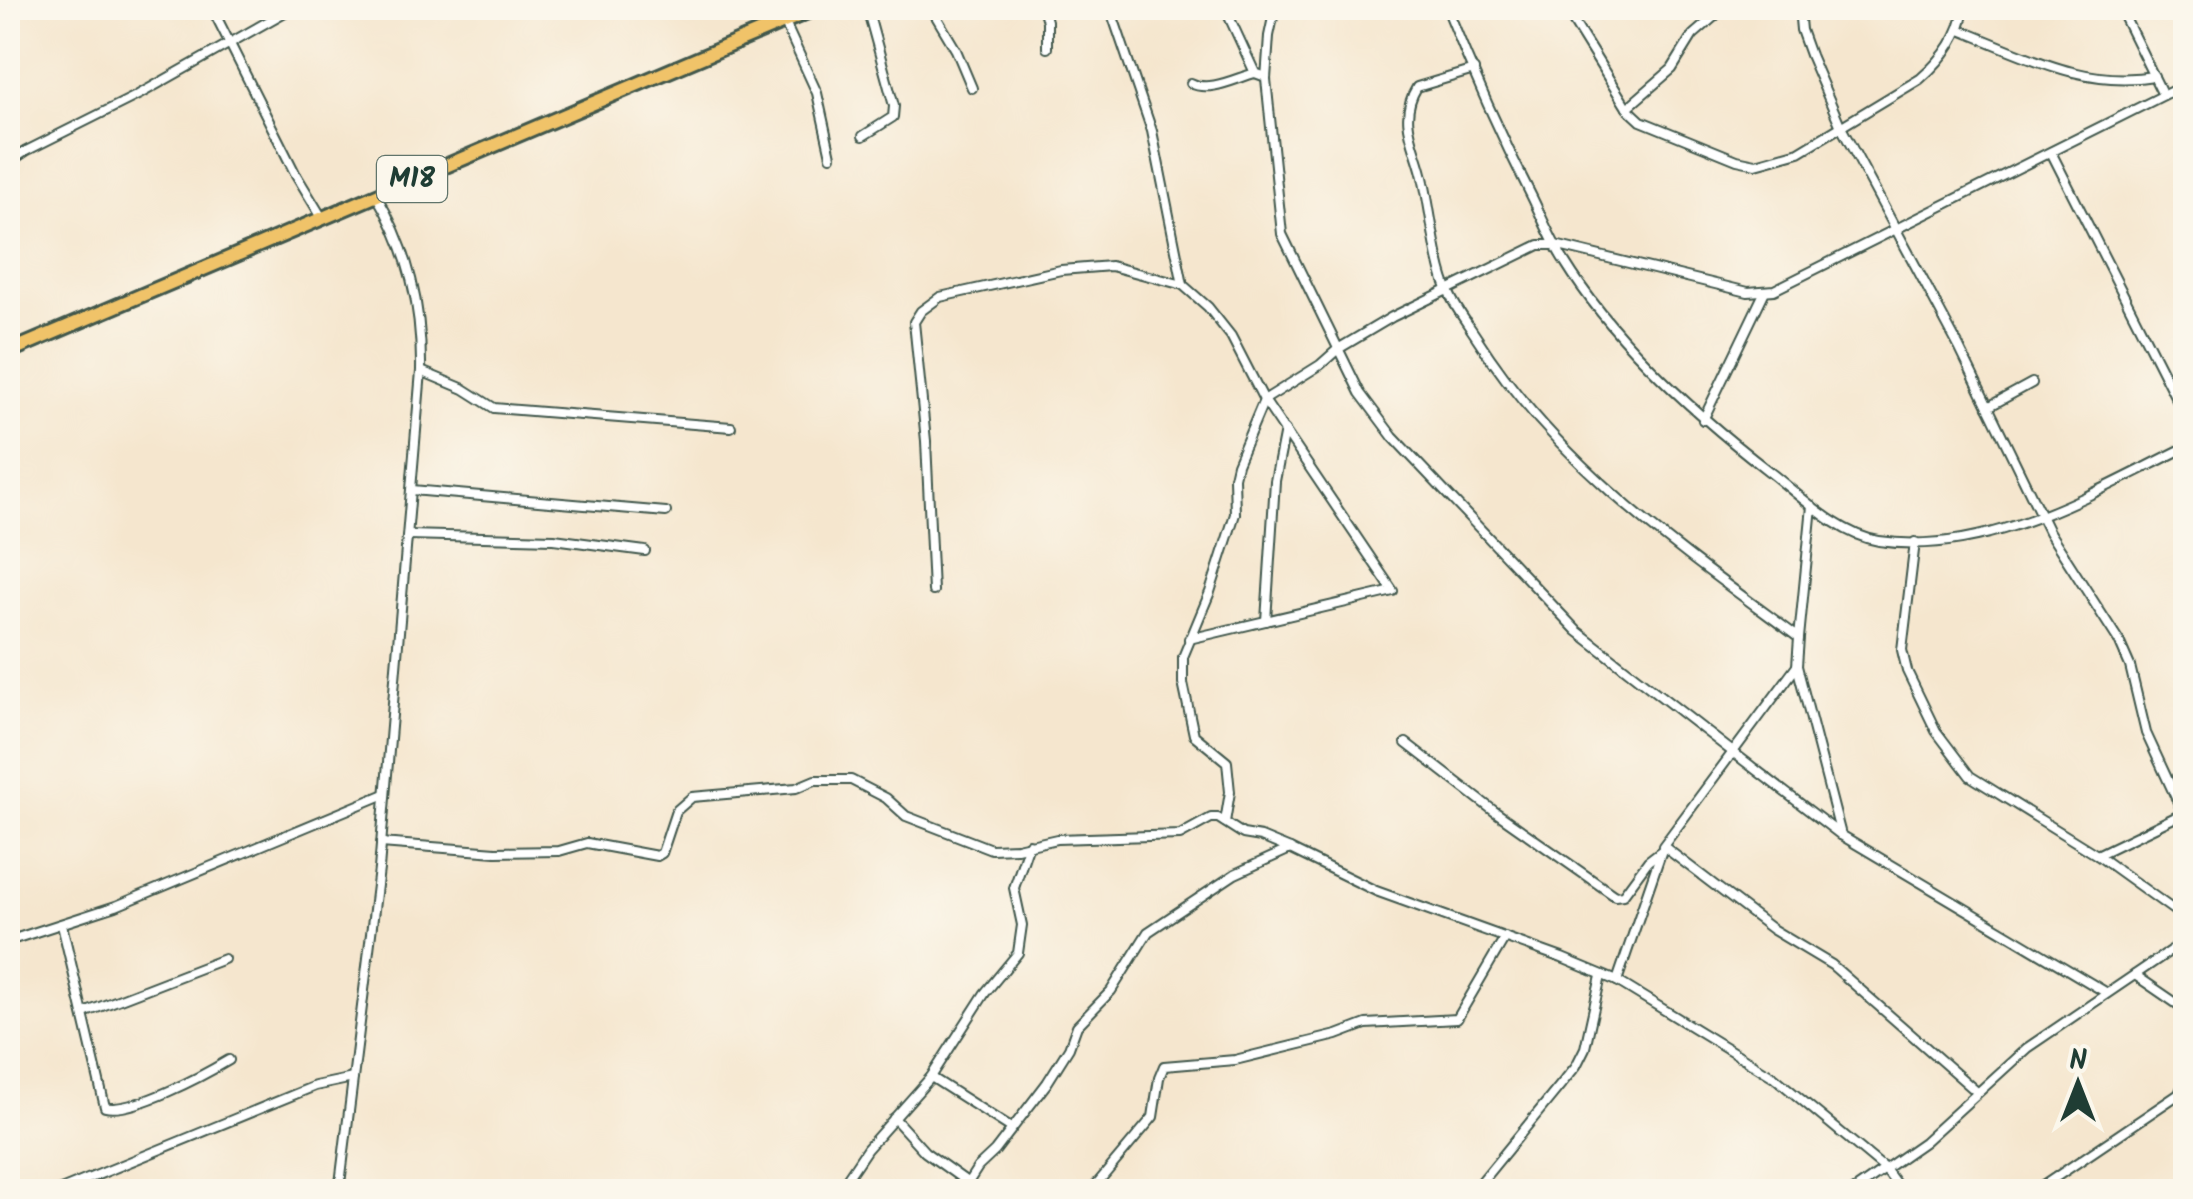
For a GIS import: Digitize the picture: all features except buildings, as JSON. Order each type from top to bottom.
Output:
[{"type":"main road","name":"M18","points":[[8,352],[817,8]]},
{"type":"street","points":[[212,8],[295,173],[321,216]]},
{"type":"street","points":[[8,164],[292,8]]},
{"type":"street","points":[[863,136],[893,117],[894,106],[867,8]]},
{"type":"street","points":[[931,8],[956,50],[972,88]]},
{"type":"street","points":[[1043,8],[1048,21],[1048,48]]},
{"type":"street","points":[[1110,8],[1152,131],[1183,284]]},
{"type":"street","points":[[1224,8],[1255,73]]},
{"type":"street","points":[[1276,8],[1270,28],[1266,77],[1282,234],[1375,416],[1578,631],[1841,835],[2107,993]]},
{"type":"street","points":[[1447,8],[1567,266],[1632,348],[1703,420],[1812,506],[1864,538],[1956,542],[1997,533],[2186,446]]},
{"type":"street","points":[[1565,8],[1627,108],[1641,122],[1756,164],[1799,152],[1920,79],[1935,66],[1960,30],[1964,8]]},
{"type":"street","points":[[1627,108],[1672,69],[1692,35],[1724,8]]},
{"type":"street","points":[[1800,8],[1801,30],[1841,127],[2040,514],[2070,569],[2119,641],[2130,666],[2146,733],[2184,812],[2096,854]]},
{"type":"street","points":[[2120,8],[2163,96]]},
{"type":"street","points":[[784,21],[817,93],[831,156]]},
{"type":"street","points":[[1960,30],[2072,74],[2123,81],[2154,76]]},
{"type":"street","points":[[1474,70],[1422,83],[1413,94],[1408,115],[1410,140],[1422,172],[1447,291],[1500,373],[1593,479],[1636,516],[1800,638]]},
{"type":"street","points":[[1191,83],[1198,87],[1214,86],[1255,73],[1266,77]]},
{"type":"street","points":[[1224,822],[1231,776],[1227,762],[1199,742],[1190,724],[1182,669],[1235,514],[1236,464],[1264,400],[1392,317],[1538,245],[1555,245],[1764,293],[2186,84]]},
{"type":"street","points":[[2051,152],[2186,418]]},
{"type":"street","points":[[339,1192],[381,843],[421,371],[422,338],[411,274],[376,195]]},
{"type":"street","points":[[933,592],[926,441],[914,322],[940,297],[1061,270],[1111,266],[1183,284],[1208,307],[1231,336],[1264,400],[1393,591],[1189,640]]},
{"type":"street","points":[[1703,420],[1764,293]]},
{"type":"street","points":[[421,371],[464,389],[494,408],[731,427]]},
{"type":"street","points":[[1988,407],[2032,383]]},
{"type":"street","points":[[1266,621],[1275,481],[1285,430]]},
{"type":"street","points":[[412,490],[666,512]]},
{"type":"street","points":[[1812,506],[1797,666],[1841,835]]},
{"type":"street","points":[[408,534],[554,538],[645,552]]},
{"type":"street","points":[[1915,542],[1902,650],[1907,671],[1936,731],[1970,776],[2096,854],[2186,919]]},
{"type":"street","points":[[1406,744],[1615,896],[1622,895],[1662,848],[1797,666]]},
{"type":"street","points":[[381,843],[496,852],[558,851],[587,843],[657,856],[662,853],[676,810],[692,797],[788,789],[816,780],[839,779],[866,786],[906,816],[979,846],[1004,849],[1057,839],[1180,835],[1211,818],[1243,834],[1290,849],[1376,891],[1617,981],[1774,1076],[1885,1168],[1902,1192]]},
{"type":"street","points":[[8,940],[116,906],[385,794]]},
{"type":"street","points":[[838,1192],[867,1149],[931,1076],[985,994],[1018,954],[1022,924],[1014,888],[1029,844]]},
{"type":"street","points":[[1617,981],[1662,848]]},
{"type":"street","points":[[1662,848],[1772,929],[1832,965],[1976,1092]]},
{"type":"street","points":[[962,1192],[1048,1083],[1077,1026],[1111,992],[1148,932],[1235,874],[1290,849]]},
{"type":"street","points":[[62,925],[101,1093],[109,1109],[188,1084],[229,1060]]},
{"type":"street","points":[[1090,1192],[1154,1117],[1164,1066],[1236,1060],[1366,1024],[1457,1020],[1505,937]]},
{"type":"street","points":[[1852,1192],[1924,1142],[2028,1048],[2186,940]]},
{"type":"street","points":[[84,1013],[224,959]]},
{"type":"street","points":[[1473,1192],[1576,1066],[1585,1048],[1601,976]]},
{"type":"street","points":[[2135,976],[2186,1010]]},
{"type":"street","points":[[931,1076],[1011,1128]]},
{"type":"street","points":[[56,1192],[315,1086],[353,1078]]},
{"type":"street","points":[[2034,1192],[2179,1094],[2186,1078]]},
{"type":"street","points":[[894,1118],[924,1152],[967,1182]]}]
